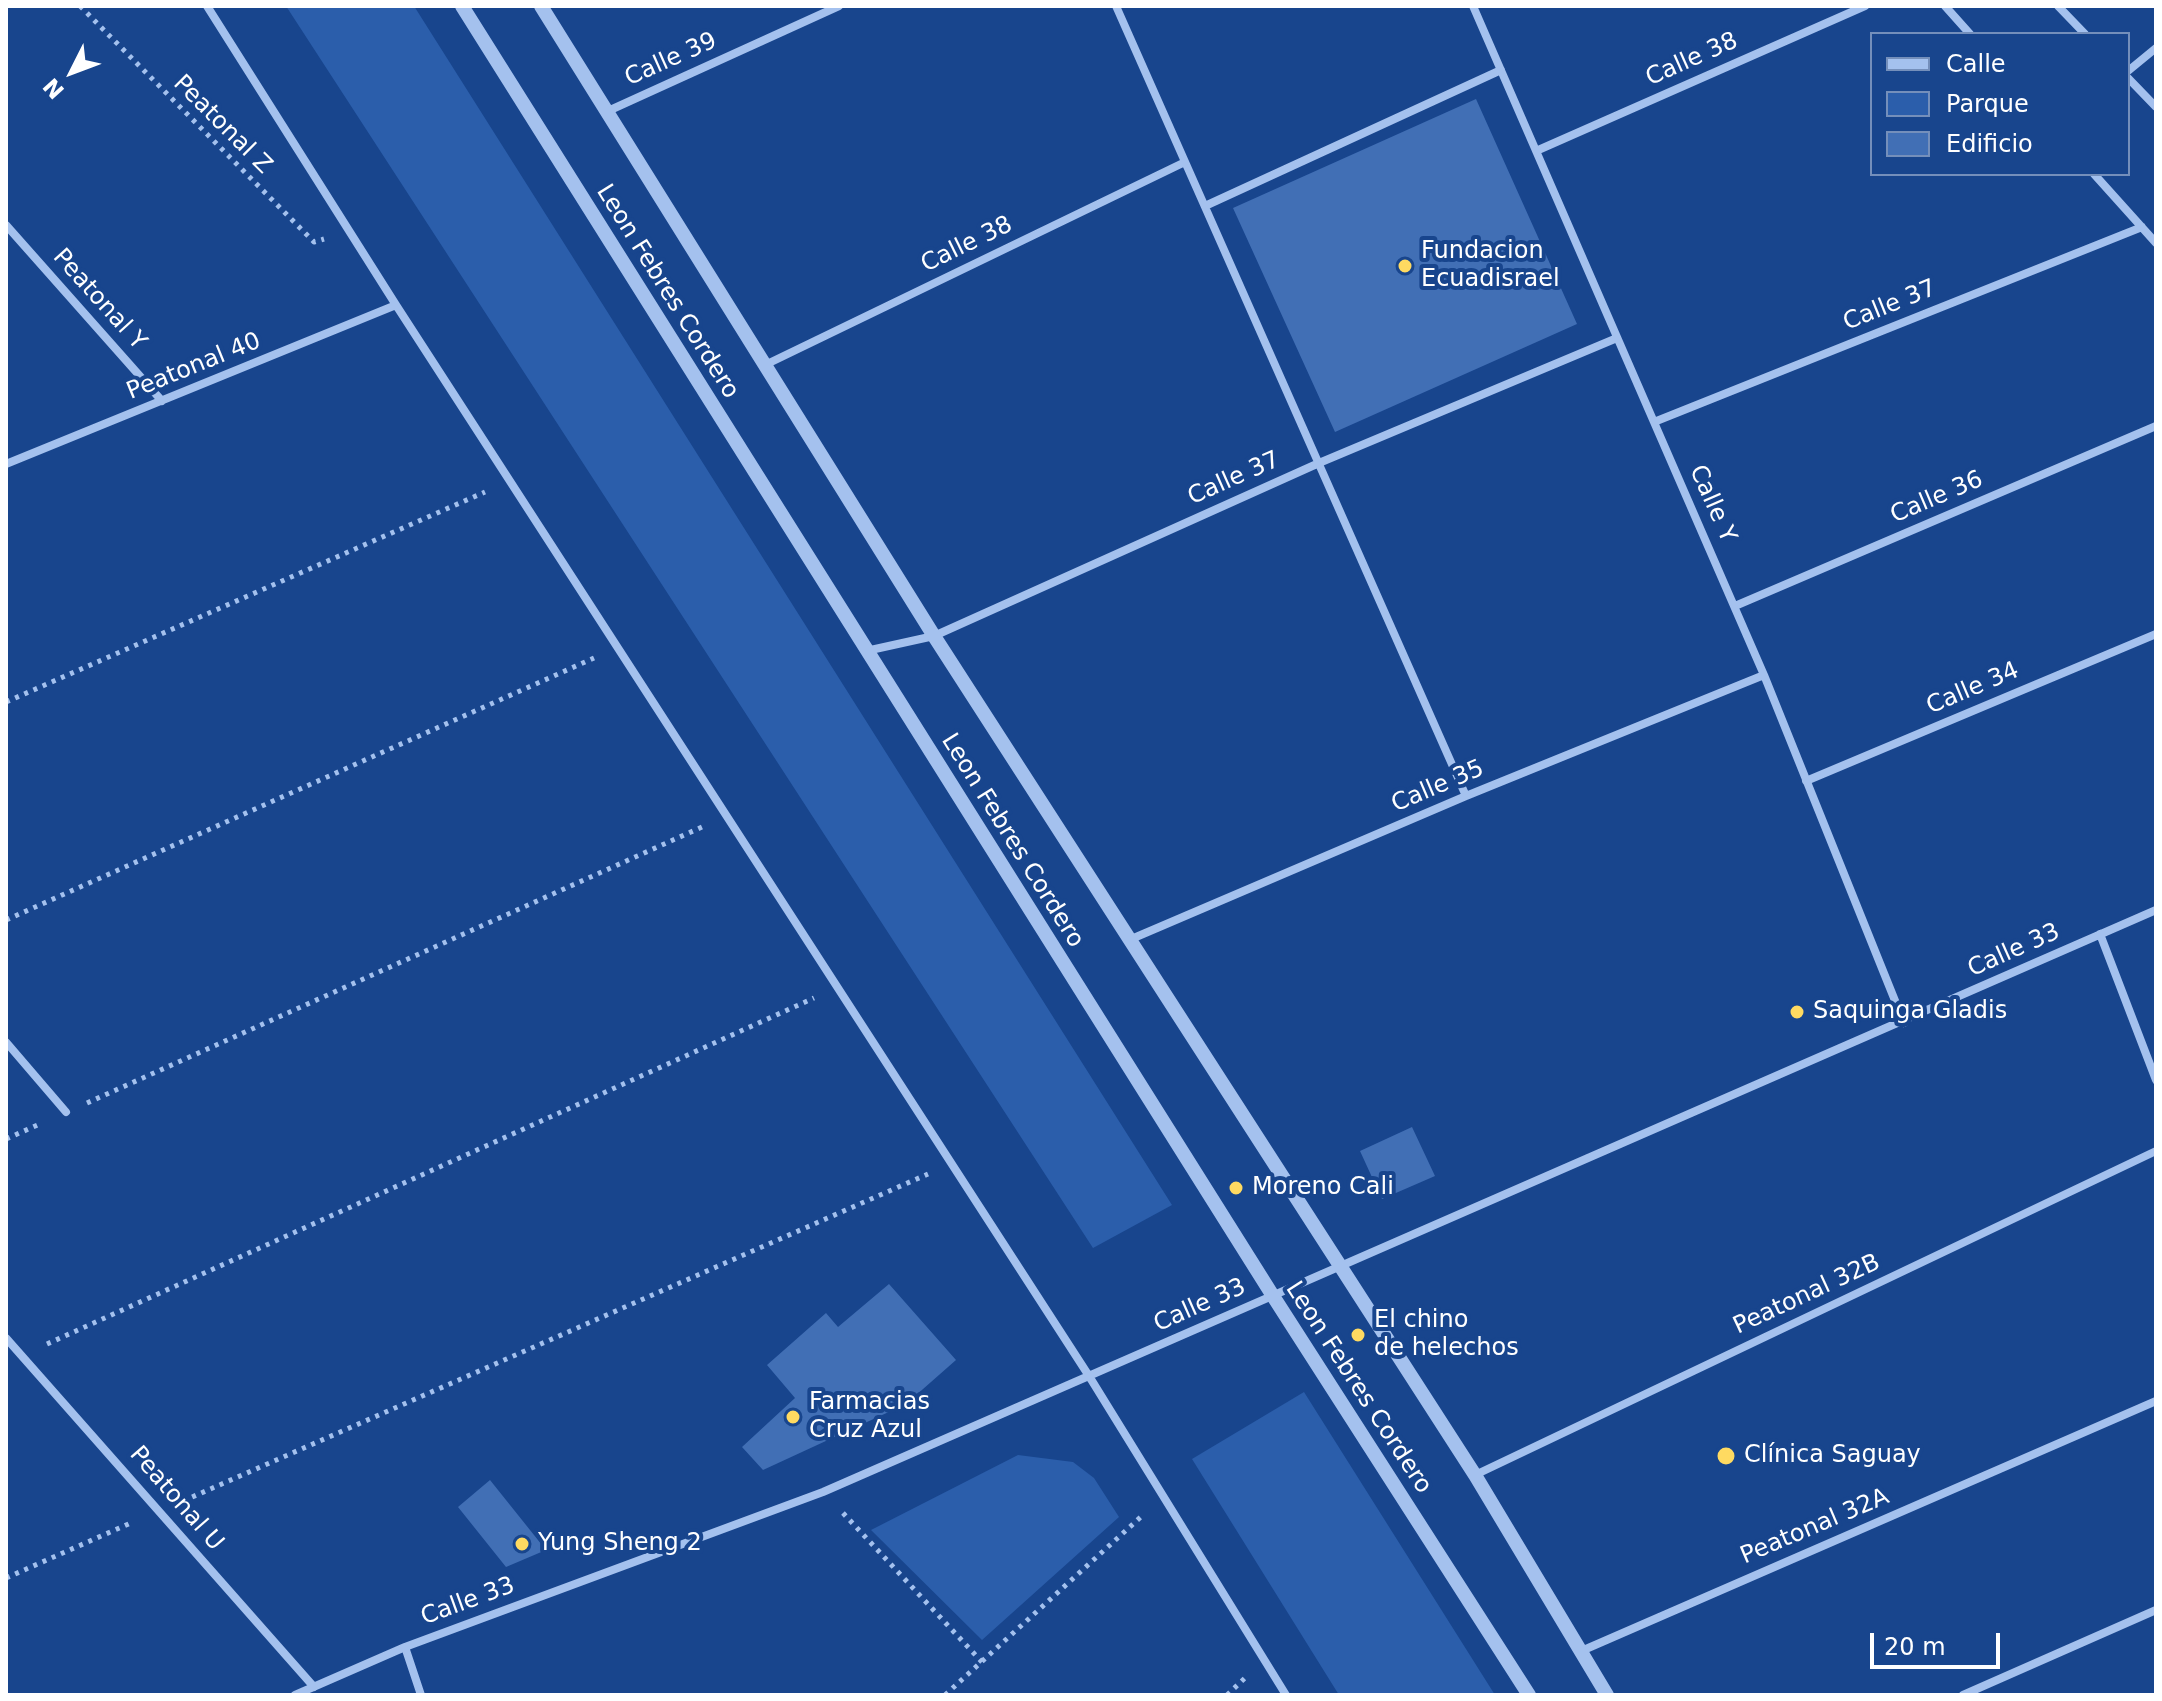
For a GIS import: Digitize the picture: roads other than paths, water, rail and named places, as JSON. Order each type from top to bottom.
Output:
[{"type":"street","points":[[207,6],[396,305],[1089,1376],[1286,1695]]},
{"type":"street","name":"Leon Febres Cordero","points":[[462,6],[1273,1296],[1529,1695]]},
{"type":"street","name":"Leon Febres Cordero","points":[[541,6],[934,636],[1475,1475],[1607,1695]]},
{"type":"street","name":"Calle 39","points":[[608,111],[839,6]]},
{"type":"street","points":[[1116,6],[1466,796]]},
{"type":"street","name":"Calle Y","points":[[1473,6],[1735,606],[1904,1023]]},
{"type":"street","name":"Calle 38","points":[[1536,151],[1865,6]]},
{"type":"street","points":[[1945,6],[1968,32]]},
{"type":"street","points":[[2058,6],[2083,32]]},
{"type":"street","points":[[2130,69],[2156,48]]},
{"type":"street","points":[[1205,206],[1501,70]]},
{"type":"street","points":[[2130,80],[2156,107]]},
{"type":"street","name":"Calle 38","points":[[767,364],[1185,162]]},
{"type":"street","points":[[2096,176],[2156,243]]},
{"type":"street","name":"Peatonal Y","points":[[6,225],[162,401]]},
{"type":"street","name":"Calle 37","points":[[1654,422],[2142,227]]},
{"type":"street","name":"Peatonal 40","points":[[6,464],[396,305]]},
{"type":"street","name":"Calle 37","points":[[866,651],[934,636],[1319,463],[1617,338]]},
{"type":"street","name":"Calle 36","points":[[1735,606],[2156,426]]},
{"type":"street","name":"Calle 34","points":[[1806,781],[2156,634]]},
{"type":"street","name":"Calle 35","points":[[1129,940],[1466,796],[1764,675]]},
{"type":"street","name":"Calle 33","points":[[295,1695],[405,1647],[823,1492],[1904,1023],[2156,910]]},
{"type":"street","points":[[2100,934],[2156,1080]]},
{"type":"street","points":[[6,1042],[66,1112]]},
{"type":"street","name":"Peatonal 32B","points":[[1475,1475],[2156,1151]]},
{"type":"street","name":"Peatonal U","points":[[6,1338],[314,1687]]},
{"type":"street","name":"Peatonal 32A","points":[[1579,1652],[2156,1401]]},
{"type":"street","points":[[1963,1695],[2156,1610]]},
{"type":"street","points":[[405,1647],[421,1695]]},
{"type":"place","name":"Fundacion Ecuadisrael","points":[[1405,266]]},
{"type":"place","name":"Saquinga Gladis","points":[[1797,1012]]},
{"type":"place","name":"Moreno Cali","points":[[1236,1188]]},
{"type":"place","name":"El chino de helechos","points":[[1358,1335]]},
{"type":"place","name":"Farmacias Cruz Azul","points":[[793,1417]]},
{"type":"place","name":"Clínica Saguay","points":[[1726,1456]]},
{"type":"place","name":"Yung Sheng 2","points":[[522,1544]]}]
